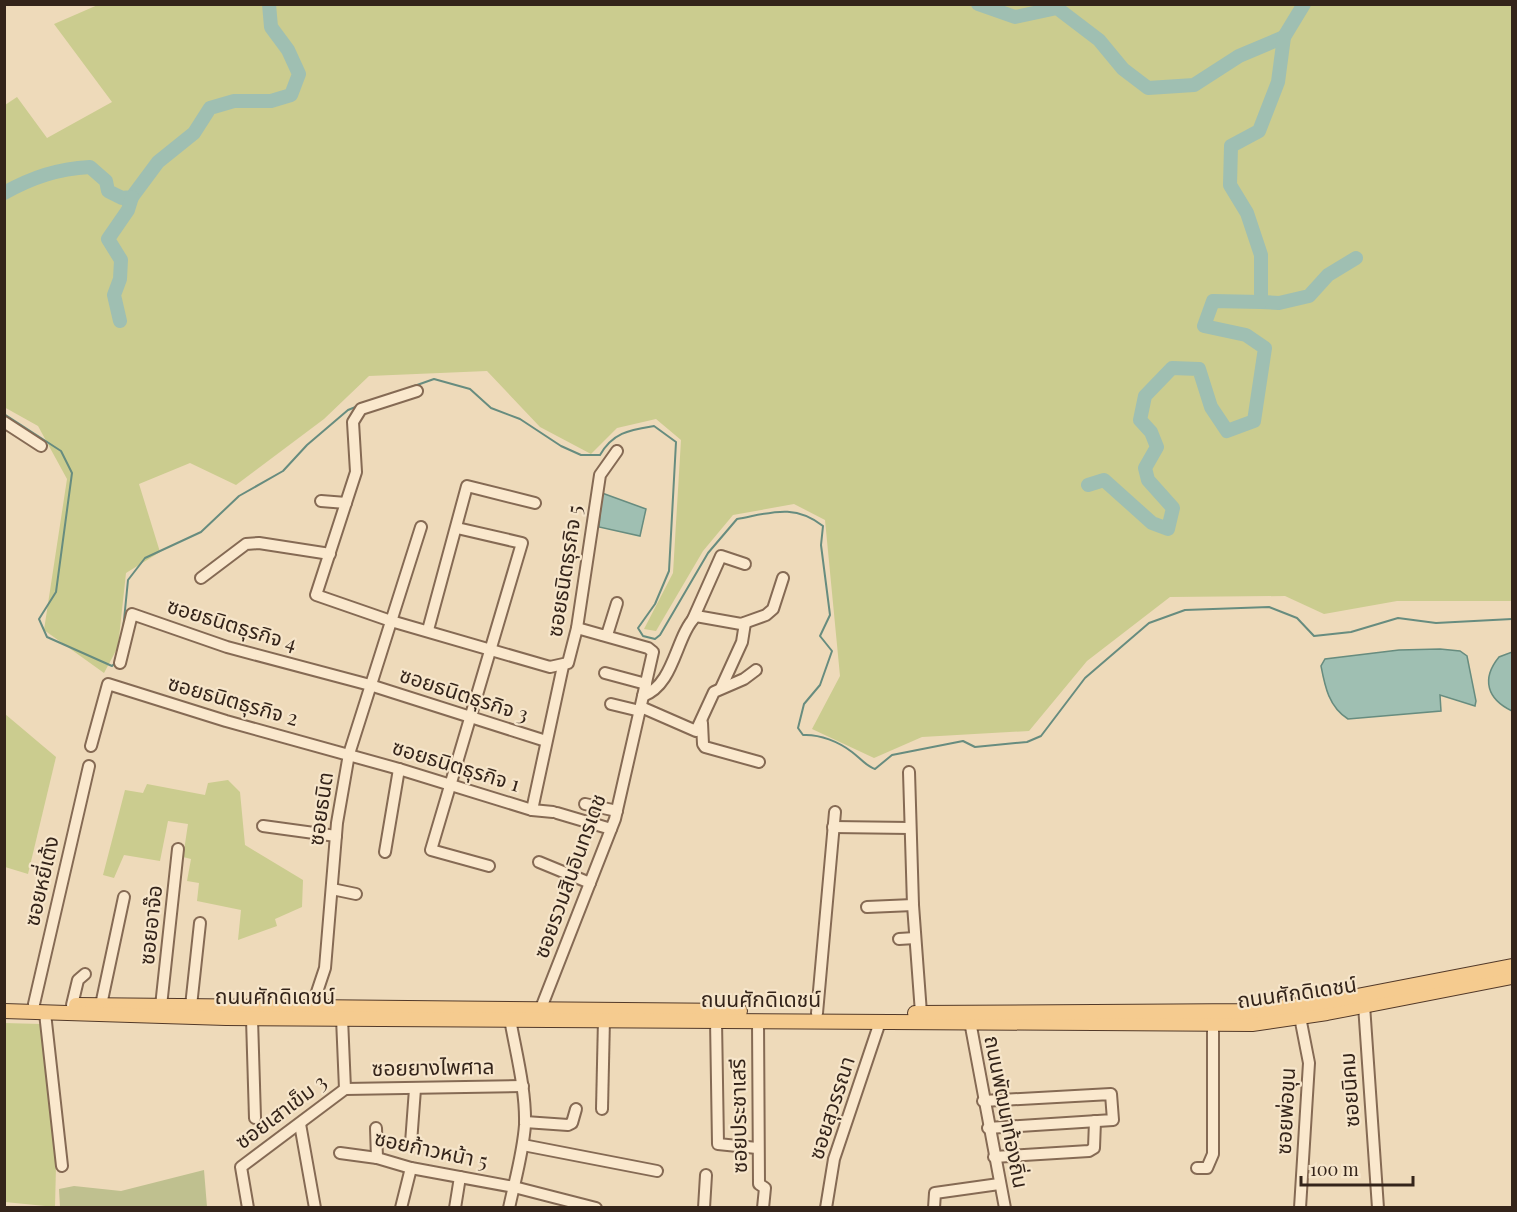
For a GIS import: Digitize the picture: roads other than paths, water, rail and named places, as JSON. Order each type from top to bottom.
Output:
[{"type":"main road","name":"ถนนศักดิเดชน์","points":[[4,1003],[817,1013],[880,1022],[1252,1011],[1331,1001],[1512,966]]},
{"type":"main road","name":"ถนนศักดิเดชน์","points":[[4,1011],[252,1019],[758,1021],[921,1013],[969,1019],[1252,1024],[1512,977]]},
{"type":"street","points":[[201,578],[246,544],[259,543],[330,554],[356,472],[353,422],[356,414],[361,410],[417,391]]},
{"type":"street","points":[[4,422],[41,446]]},
{"type":"street","name":"ซอยธนิตธุรกิจ 5","points":[[330,554],[316,595],[391,621],[550,667],[562,666],[568,663],[577,628],[600,475],[617,451]]},
{"type":"street","points":[[428,630],[467,486],[535,503]]},
{"type":"street","points":[[321,501],[346,503]]},
{"type":"street","name":"ซอยธนิต","points":[[312,1007],[325,968],[336,836],[348,754],[421,527]]},
{"type":"street","points":[[457,528],[522,543],[431,850],[489,866]]},
{"type":"street","points":[[641,705],[671,665],[683,632],[693,619],[721,556],[745,564]]},
{"type":"street","points":[[693,619],[700,616],[745,623],[756,616],[766,615],[773,609],[783,578]]},
{"type":"street","points":[[577,628],[607,635],[612,626],[617,603]]},
{"type":"street","name":"ซอยธนิตธุรกิจ 4","points":[[120,663],[132,614],[227,647],[370,685]]},
{"type":"street","points":[[721,688],[742,642],[745,623]]},
{"type":"street","name":"ซอยรวมสินอินทรเดช","points":[[541,1008],[617,811],[653,652],[648,648],[603,635]]},
{"type":"street","points":[[532,810],[562,666]]},
{"type":"street","points":[[611,704],[641,705],[694,731],[699,729],[714,692],[744,679],[756,670]]},
{"type":"street","points":[[605,673],[646,684]]},
{"type":"street","name":"ซอยธนิตธุรกิจ 2","points":[[92,746],[108,684],[226,722],[348,754]]},
{"type":"street","name":"ซอยธนิตธุรกิจ 3","points":[[370,685],[546,741]]},
{"type":"street","points":[[702,721],[703,746],[759,762]]},
{"type":"street","name":"ซอยธนิตธุรกิจ 1","points":[[348,754],[532,810],[555,813],[611,829]]},
{"type":"street","name":"ซอยหยี่เต้ง","points":[[34,1004],[89,766]]},
{"type":"street","points":[[385,852],[399,768]]},
{"type":"street","points":[[909,772],[913,905],[921,1013]]},
{"type":"street","points":[[585,804],[617,811]]},
{"type":"street","points":[[817,1013],[835,812]]},
{"type":"street","points":[[263,826],[336,836]]},
{"type":"street","points":[[833,827],[910,828]]},
{"type":"street","name":"ซอยอาจ๊อ","points":[[161,1006],[178,849]]},
{"type":"street","points":[[539,862],[590,883]]},
{"type":"street","points":[[332,890],[356,894]]},
{"type":"street","points":[[101,1005],[124,897]]},
{"type":"street","points":[[867,907],[913,905]]},
{"type":"street","points":[[191,1006],[200,923]]},
{"type":"street","points":[[899,939],[915,938]]},
{"type":"street","points":[[72,1005],[78,980],[85,974]]},
{"type":"street","name":"ซอยนิคม","points":[[1364,1005],[1378,1208]]},
{"type":"street","points":[[45,1013],[62,1166]]},
{"type":"street","name":"ซอยพ่อขุน","points":[[1300,1017],[1309,1063],[1300,1208]]},
{"type":"street","points":[[342,1018],[345,1089]]},
{"type":"street","points":[[252,1019],[255,1118]]},
{"type":"street","points":[[509,1208],[523,1145],[525,1122],[522,1086],[510,1019]]},
{"type":"street","points":[[602,1109],[604,1019]]},
{"type":"street","name":"ถนนพัฒนาท้องถิ่น","points":[[969,1019],[1005,1208]]},
{"type":"street","points":[[716,1020],[718,1144],[757,1149]]},
{"type":"street","name":"ซอยประชาเสรี","points":[[758,1021],[757,1149],[759,1184],[765,1188],[763,1208]]},
{"type":"street","name":"ซอยสุวรรณา","points":[[826,1208],[834,1159],[880,1022]]},
{"type":"street","points":[[1197,1168],[1207,1168],[1213,1154],[1213,1024]]},
{"type":"street","name":"ซอยยางไพศาล","points":[[345,1089],[522,1086]]},
{"type":"street","name":"ซอยเสาเข็ม 3","points":[[248,1208],[241,1167],[345,1089]]},
{"type":"street","points":[[411,1143],[414,1089]]},
{"type":"street","points":[[983,1101],[1111,1094],[1113,1120],[988,1128]]},
{"type":"street","points":[[525,1122],[567,1125],[572,1123],[576,1109]]},
{"type":"street","points":[[994,1156],[1089,1151],[1094,1148],[1095,1121]]},
{"type":"street","points":[[300,1124],[315,1208]]},
{"type":"street","points":[[376,1128],[377,1158]]},
{"type":"street","points":[[523,1145],[657,1171]]},
{"type":"street","name":"ซอยก้าวหน้า 5","points":[[340,1153],[377,1158],[411,1168],[514,1187],[596,1208]]},
{"type":"street","points":[[401,1208],[411,1168]]},
{"type":"street","points":[[704,1208],[706,1175]]},
{"type":"street","points":[[455,1208],[460,1177]]},
{"type":"street","points":[[934,1208],[935,1193],[999,1184]]},
{"type":"waterway","points":[[4,193],[25,182],[46,175],[90,167],[106,181],[108,191],[122,198],[132,197],[158,162],[194,133],[210,108],[234,101],[271,101],[291,95],[299,74],[288,50],[271,27],[269,4]]},
{"type":"waterway","points":[[978,4],[1015,17],[1057,8],[1099,40],[1123,69],[1148,88],[1194,85],[1239,56],[1284,37]]},
{"type":"waterway","points":[[1088,485],[1104,480],[1152,523],[1168,529],[1173,508],[1148,480],[1145,468],[1157,447],[1151,432],[1140,420],[1145,396],[1172,368],[1199,369],[1211,407],[1227,431],[1254,421],[1265,348],[1246,335],[1204,326],[1213,301],[1261,302],[1261,255],[1247,213],[1230,185],[1231,146],[1259,131],[1278,82],[1284,37],[1304,4]]},
{"type":"waterway","points":[[120,321],[114,295],[120,279],[121,260],[108,239],[128,210],[132,197]]},
{"type":"waterway","points":[[1261,302],[1279,303],[1309,296],[1328,275],[1356,258]]},
{"type":"waterway","points":[[386,396],[434,379],[470,389],[491,408],[520,419],[561,446],[581,455],[600,455],[611,441],[623,433],[654,426],[676,442],[669,571],[655,604],[638,628],[643,636],[655,639],[660,635],[708,553],[737,519],[792,512],[802,514],[823,526],[821,545],[830,615],[820,636],[832,651],[820,685],[804,704],[798,728],[803,735],[823,737],[841,745],[875,769],[892,755],[963,741],[975,747],[1027,742],[1041,736],[1085,678],[1149,623],[1185,610],[1269,607],[1297,618],[1314,636],[1351,632],[1398,618],[1436,623],[1512,619]]},
{"type":"waterway","points":[[123,630],[128,580],[145,558],[201,532],[239,496],[283,471],[307,445],[348,410],[358,406]]},
{"type":"waterway","points":[[4,414],[61,451],[72,473],[56,592],[39,619],[47,637],[112,666],[116,662]]}]
